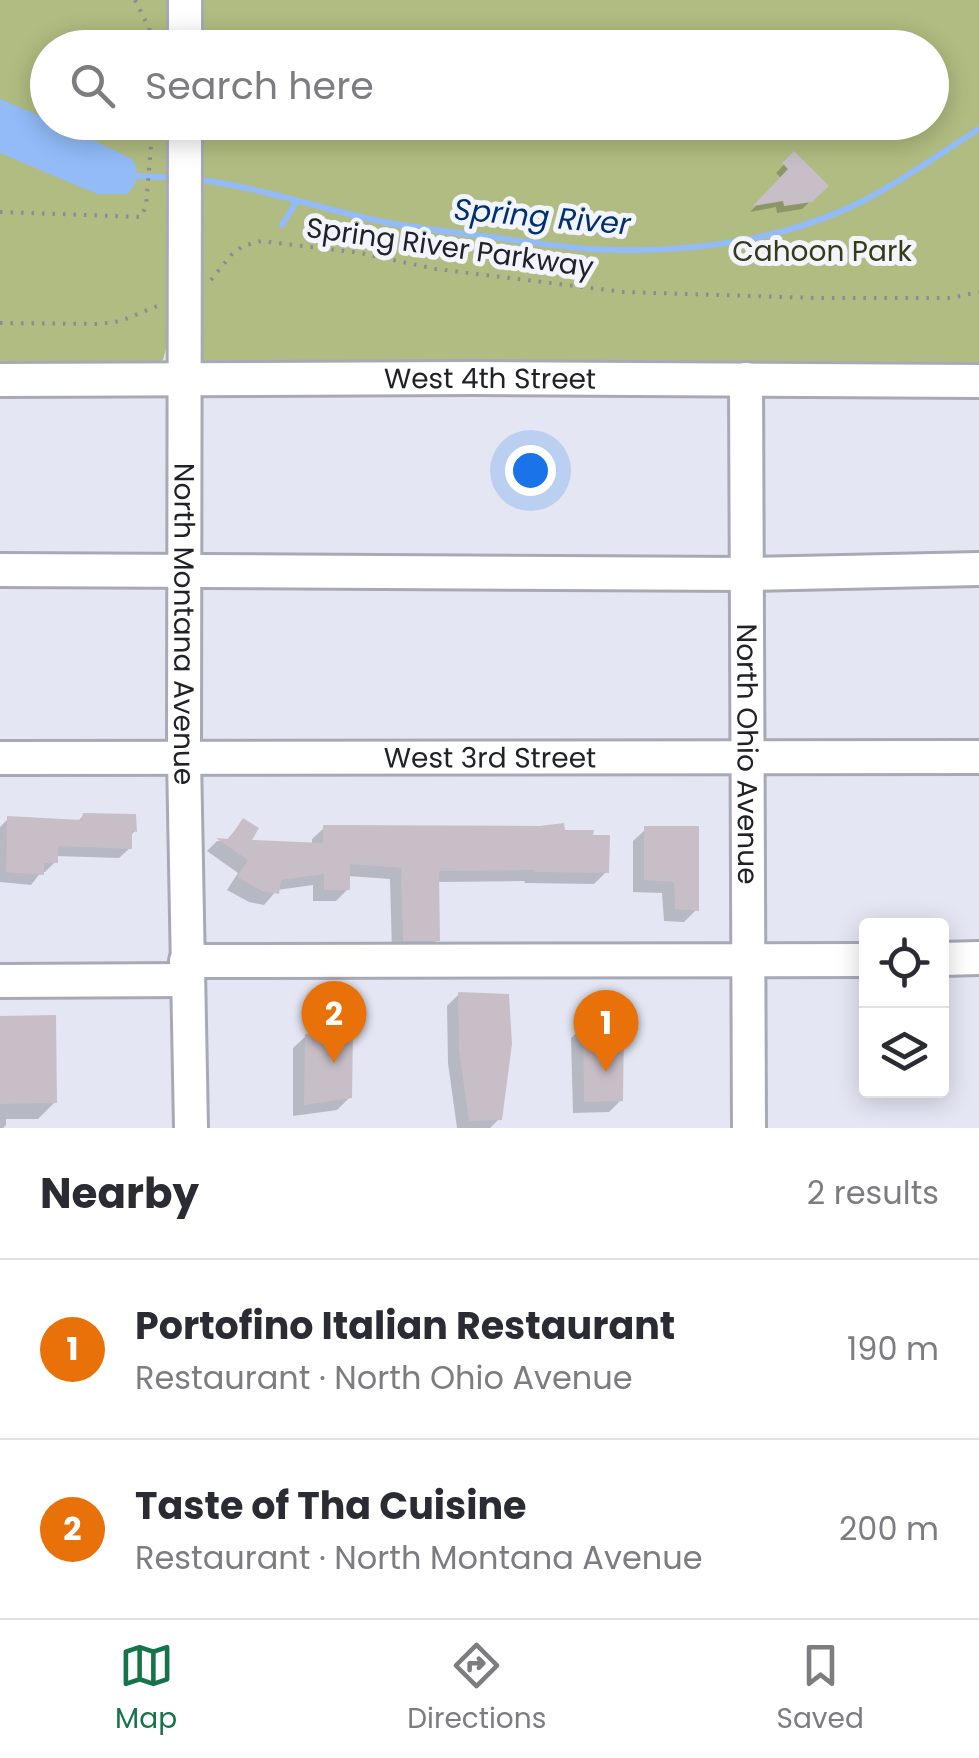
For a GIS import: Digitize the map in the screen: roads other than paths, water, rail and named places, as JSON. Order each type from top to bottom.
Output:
[{"type":"street","points":[[185,0],[185,30]]},
{"type":"street","name":"North Montana Avenue","points":[[185,140],[184,758],[191,1128]]},
{"type":"street","name":"North Ohio Avenue","points":[[746,379],[749,1128]]},
{"type":"street","name":"West 4th Street","points":[[0,380],[979,381]]},
{"type":"street","points":[[0,570],[747,574],[979,569]]},
{"type":"street","name":"West 3rd Street","points":[[0,758],[979,757]]},
{"type":"street","points":[[949,959],[979,958]]},
{"type":"street","points":[[0,981],[187,970],[859,960]]},
{"type":"water","points":[[0,99],[30,112],[30,140],[92,140],[132,159],[137,178],[127,194],[97,194],[0,153]]},
{"type":"waterway","name":"Spring River","points":[[195,179],[409,226],[579,248],[659,250],[764,236],[831,215],[893,185],[979,129]]},
{"type":"waterway","name":"Spring River","points":[[139,176],[177,178]]},
{"type":"waterway","points":[[282,225],[297,201]]},
{"type":"place","name":"Taste of Tha Cuisine","points":[[334,1063]]},
{"type":"place","name":"Portofino Italian Restaurant","points":[[606,1072]]},
{"type":"park label","name":"Cahoon Park","points":[[822,251]]}]
